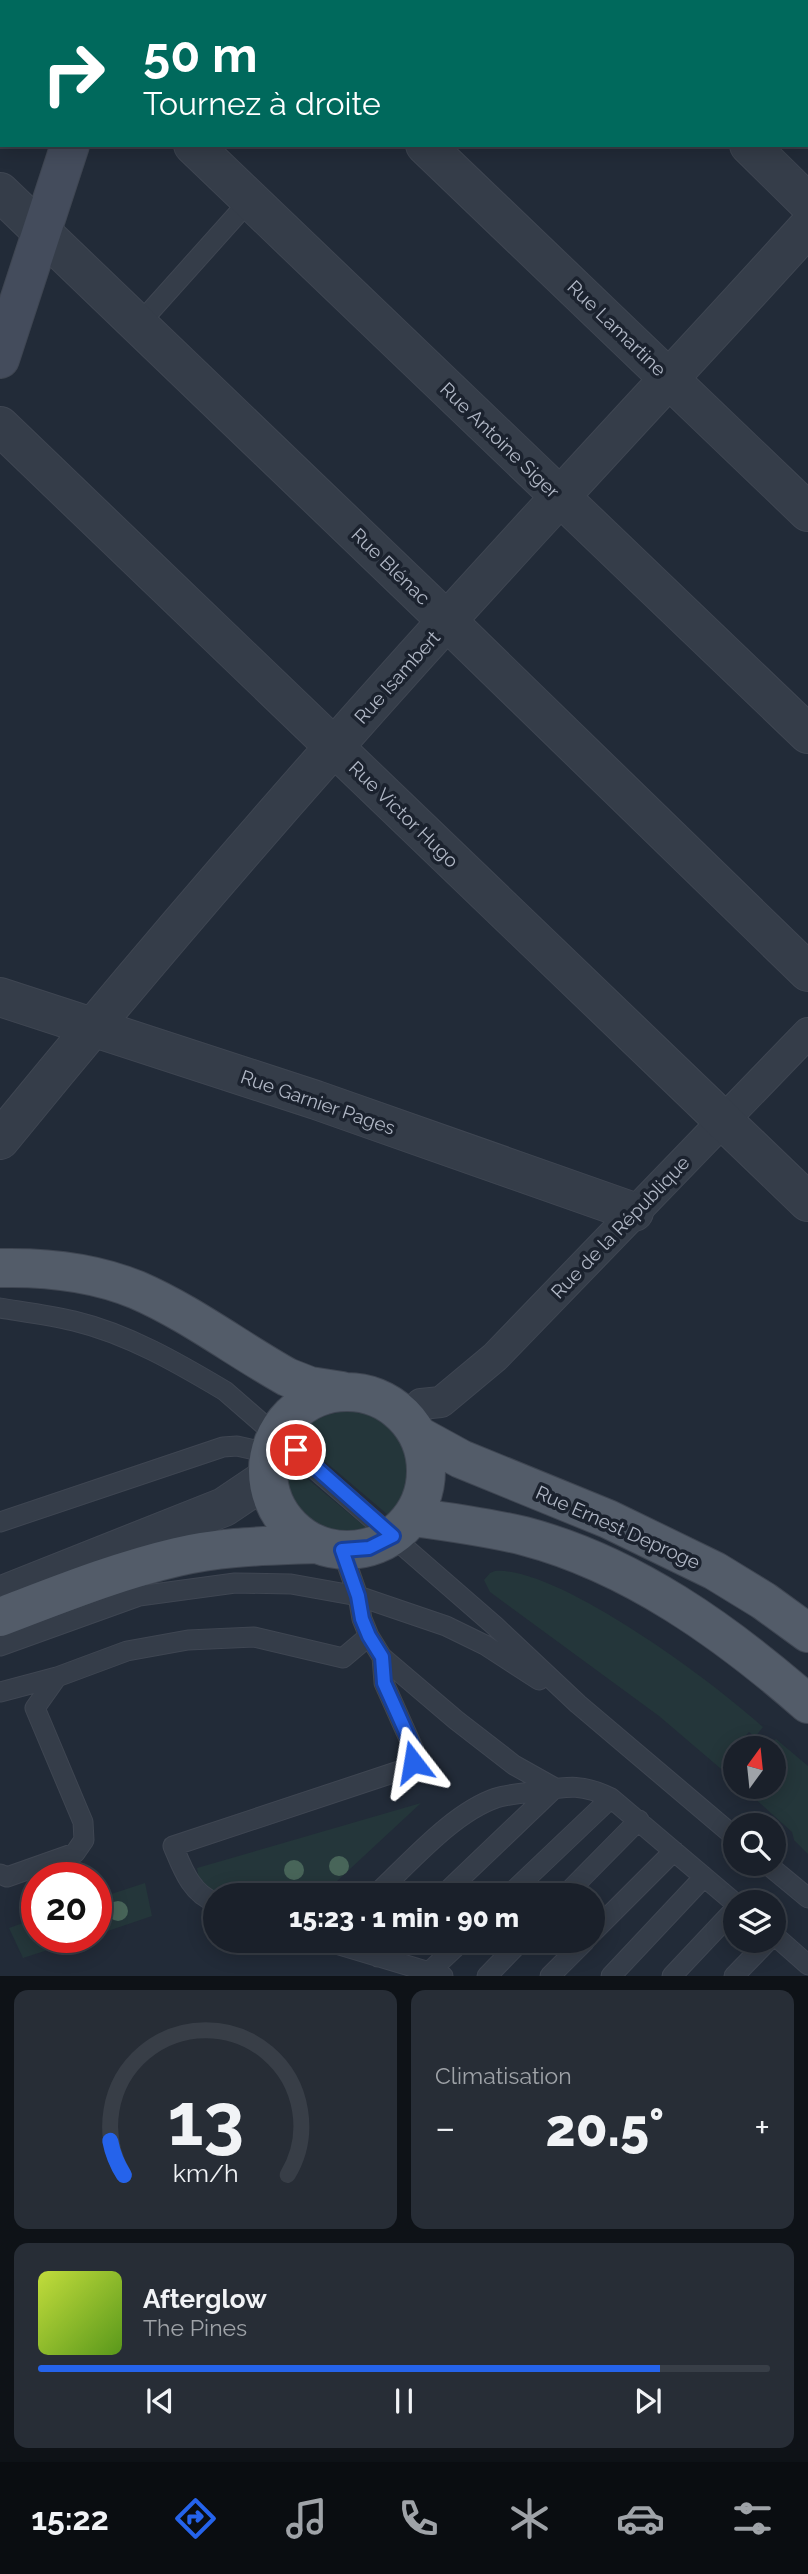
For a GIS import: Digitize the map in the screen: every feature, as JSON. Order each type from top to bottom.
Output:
[{"type":"main road","points":[[0,359],[69,147]]},
{"type":"main road","points":[[0,1268],[68,1271],[136,1290],[287,1377],[310,1385],[367,1394],[387,1403],[405,1417],[420,1420],[427,1478],[422,1498],[403,1527],[369,1548],[239,1548],[179,1556],[137,1567],[0,1617]]},
{"type":"main road","points":[[329,1547],[296,1532],[281,1516],[271,1496],[271,1455],[293,1412],[317,1397],[344,1392]]},
{"type":"main road","name":"Rue Ernest Deproge","points":[[420,1420],[461,1459],[608,1519],[715,1571],[764,1601],[808,1633]]},
{"type":"main road","points":[[403,1527],[473,1525],[555,1546],[621,1574],[659,1594],[757,1659],[808,1704]]},
{"type":"street","name":"Rue Antoine Siger","points":[[195,147],[808,734]]},
{"type":"street","name":"Rue Lamartine","points":[[427,147],[808,512]]},
{"type":"street","points":[[751,147],[808,203]]},
{"type":"street","name":"Rue Blénac","points":[[0,192],[808,972]]},
{"type":"street","name":"Rue Isambert","points":[[0,1140],[92,1027],[334,748],[808,228]]},
{"type":"street","name":"Rue Victor Hugo","points":[[0,426],[808,1202]]},
{"type":"street","name":"Rue Garnier Pages","points":[[0,997],[316,1100],[634,1212]]},
{"type":"street","name":"Rue de la République","points":[[420,1420],[495,1357],[808,1033]]},
{"type":"street","points":[[0,1596],[224,1507],[271,1455]]},
{"type":"lane","points":[[139,324],[250,200]]},
{"type":"lane","points":[[0,1308],[75,1321],[125,1339],[186,1368],[225,1391],[271,1455]]},
{"type":"lane","points":[[0,1522],[223,1447],[237,1446],[271,1455],[403,1527],[495,1626],[578,1704],[723,1827]]},
{"type":"lane","points":[[329,1547],[358,1596],[362,1619],[382,1657],[514,1765],[555,1788]]},
{"type":"lane","points":[[0,1646],[139,1597],[235,1583],[291,1584],[358,1596],[410,1612],[466,1635],[578,1704]]},
{"type":"lane","points":[[0,1692],[57,1676],[127,1651],[188,1640],[254,1637],[343,1658],[369,1636]]},
{"type":"lane","points":[[203,1896],[184,1872],[173,1846],[405,1769],[413,1762],[414,1750],[384,1683],[382,1657]]},
{"type":"lane","points":[[0,1874],[7,1877],[75,1853],[84,1840],[83,1822],[35,1708],[57,1676]]},
{"type":"lane","points":[[388,1883],[466,1814],[497,1798],[555,1788],[591,1787],[611,1798],[639,1820],[723,1893]]},
{"type":"lane","points":[[456,1883],[555,1788]]},
{"type":"lane","points":[[522,1883],[611,1798]]},
{"type":"lane","points":[[577,1883],[639,1820]]},
{"type":"lane","points":[[605,1920],[674,1851]]},
{"type":"lane","points":[[781,1876],[808,1898]]},
{"type":"lane","points":[[611,1976],[704,1877]]},
{"type":"lane","points":[[673,1976],[723,1922]]},
{"type":"lane","points":[[786,1946],[808,1966],[800,1976]]},
{"type":"lane","points":[[365,1953],[436,1974],[453,1953]]},
{"type":"lane","points":[[378,1957],[382,1953]]},
{"type":"lane","points":[[487,1976],[509,1953]]},
{"type":"lane","points":[[550,1976],[573,1953]]},
{"type":"lane","points":[[734,1976],[756,1953]]},
{"type":"shaded area","points":[[346,1411],[369,1413],[387,1421],[401,1432],[410,1446],[414,1463],[412,1482],[406,1501],[394,1520],[295,1436],[318,1419]]},
{"type":"shaded area","points":[[286,1461],[375,1535],[338,1536],[308,1524],[297,1512],[290,1498],[286,1481]]},
{"type":"shaded area","points":[[495,1571],[523,1574],[557,1587],[595,1607],[674,1657],[763,1727],[756,1736],[749,1732],[745,1736],[723,1736],[723,1771],[659,1716],[490,1592],[484,1580]]},
{"type":"shaded area","points":[[786,1747],[808,1766],[808,1854],[794,1840],[792,1832],[786,1827],[786,1813],[771,1813],[755,1799],[786,1799]]},
{"type":"shaded area","points":[[421,1803],[335,1883],[203,1883],[203,1892],[197,1868]]},
{"type":"shaded area","points":[[145,1883],[152,1916],[112,1930],[112,1894]]},
{"type":"shaded area","points":[[21,1924],[21,1953],[38,1953],[23,1958],[9,1928]]},
{"type":"route","points":[[296,1450],[393,1536],[369,1548],[342,1550],[358,1596],[362,1619],[382,1657],[384,1683],[414,1750],[413,1762]]}]
